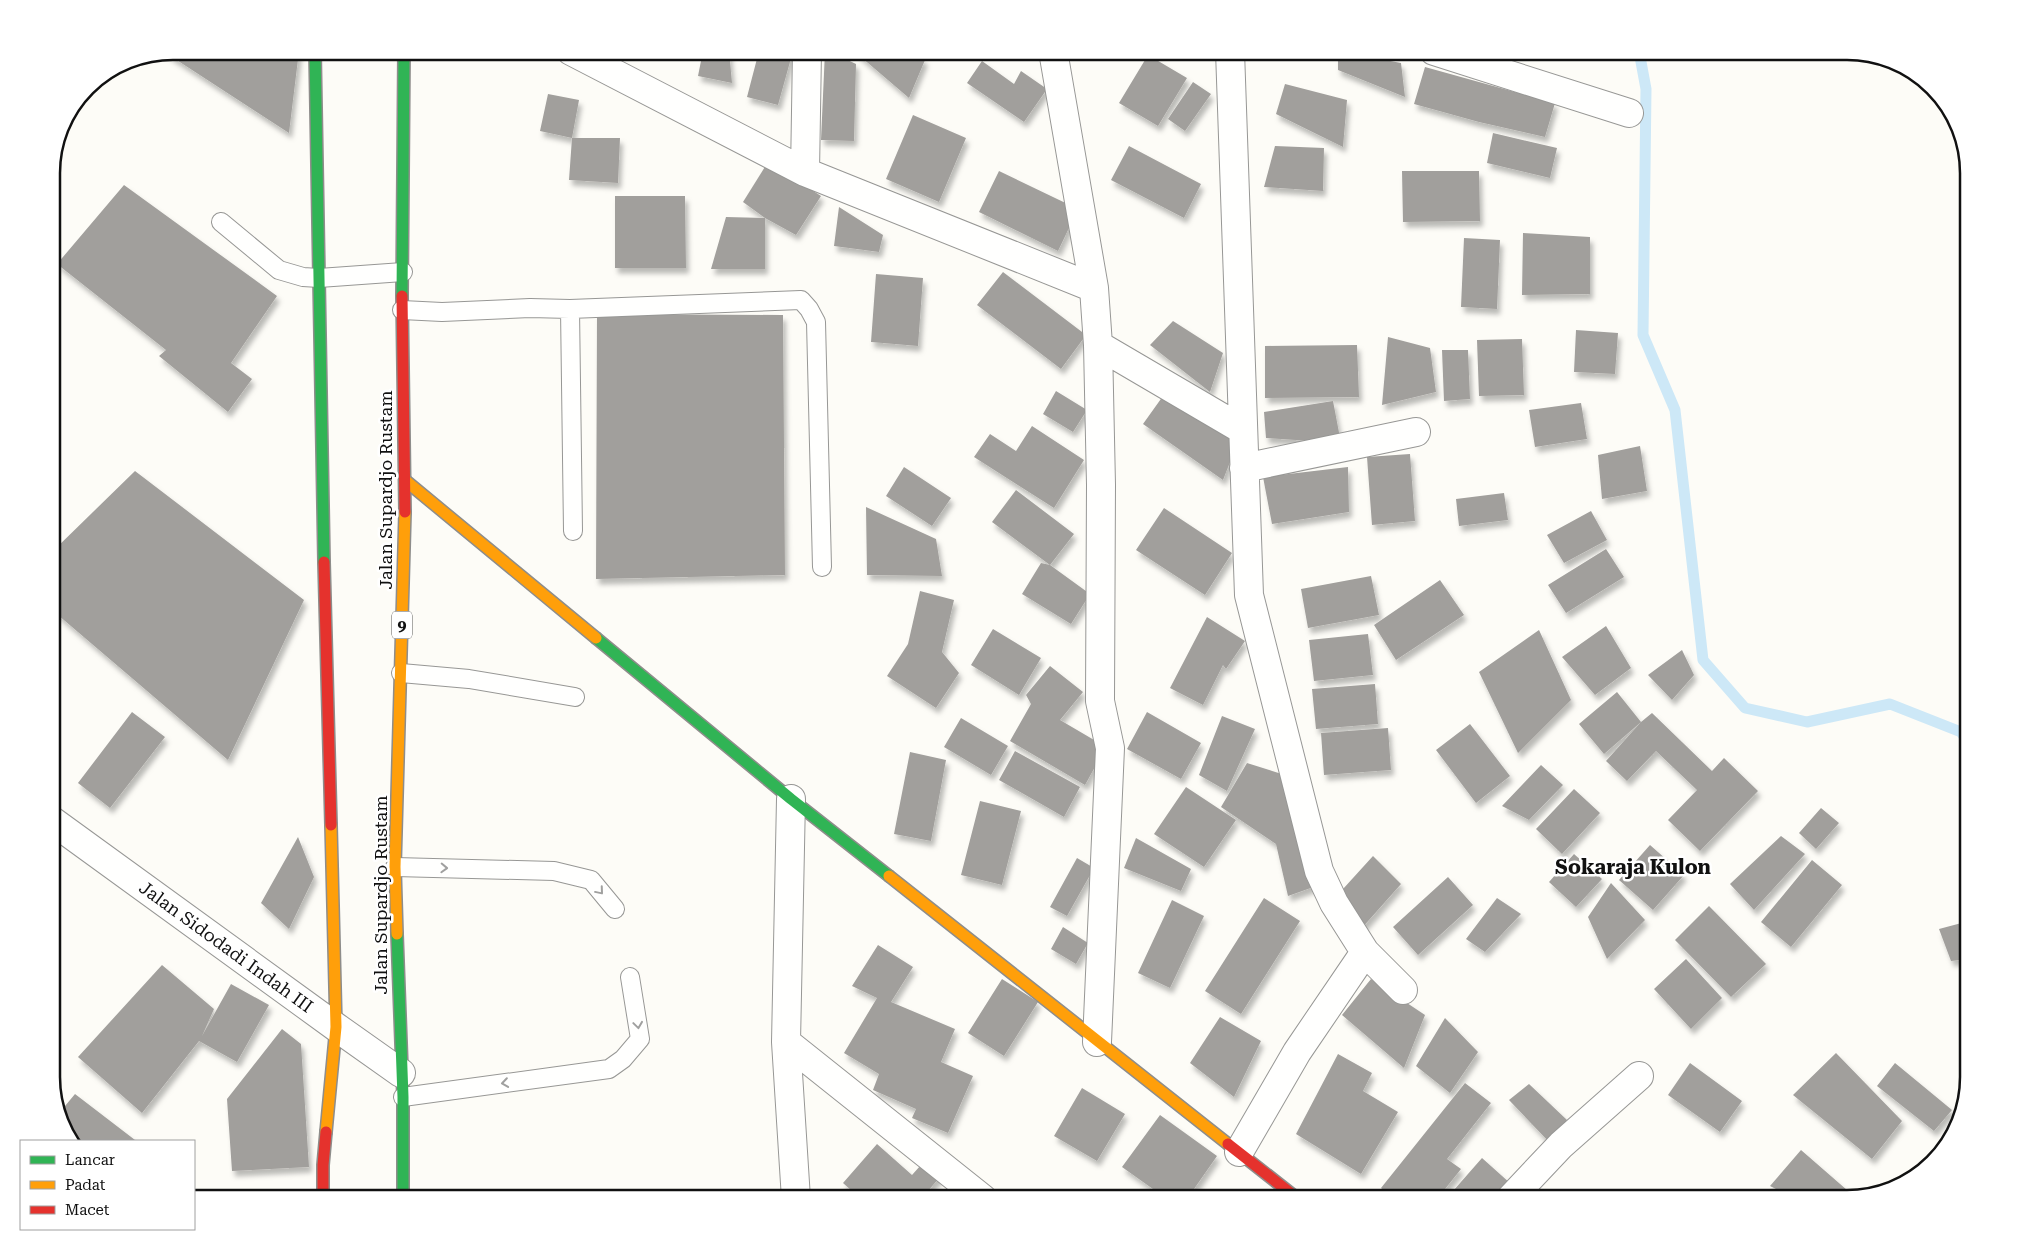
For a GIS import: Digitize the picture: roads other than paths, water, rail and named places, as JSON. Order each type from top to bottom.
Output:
[{"type":"main road","points":[[314,60],[325,611],[336,1028],[323,1165],[323,1190]]},
{"type":"main road","name":"Jalan Supardjo Rustam","points":[[403,1190],[402,1085],[395,867],[406,481],[402,310],[404,60]]},
{"type":"main road","points":[[406,481],[791,799],[1287,1190]]},
{"type":"street","points":[[588,60],[805,172],[1094,288]]},
{"type":"street","points":[[805,172],[807,60]]},
{"type":"street","points":[[1055,60],[1094,288],[1098,345],[1102,485],[1100,701],[1110,748],[1098,1042]]},
{"type":"street","points":[[1230,60],[1249,595],[1319,871],[1334,903],[1365,952],[1403,990]]},
{"type":"street","points":[[1462,60],[1629,113]]},
{"type":"street","points":[[1098,345],[1243,430]]},
{"type":"street","points":[[1244,468],[1416,432]]},
{"type":"street","points":[[791,799],[786,1042],[795,1190]]},
{"type":"street","name":"Jalan Sidodadi Indah III","points":[[60,826],[336,1028],[402,1085]]},
{"type":"street","points":[[1239,1152],[1297,1052],[1365,952]]},
{"type":"street","points":[[786,1042],[972,1190]]},
{"type":"street","points":[[1518,1190],[1561,1145],[1639,1076]]},
{"type":"lane","points":[[221,222],[279,270],[303,277],[319,278],[403,272]]},
{"type":"lane","points":[[402,310],[442,312],[530,308],[570,309],[800,300],[816,322],[822,567]]},
{"type":"lane","points":[[570,309],[573,531]]},
{"type":"lane","points":[[401,673],[469,679],[575,697]]},
{"type":"lane","points":[[395,867],[554,871],[591,880],[615,909]]},
{"type":"lane","points":[[402,1085],[609,1069],[623,1059],[640,1039],[630,977]]},
{"type":"waterway","points":[[1641,60],[1646,89],[1643,335],[1675,410],[1703,660],[1745,708],[1807,722],[1890,704],[1960,732]]},
{"type":"district","name":"Sokaraja Kulon","points":[[1633,867]]}]
